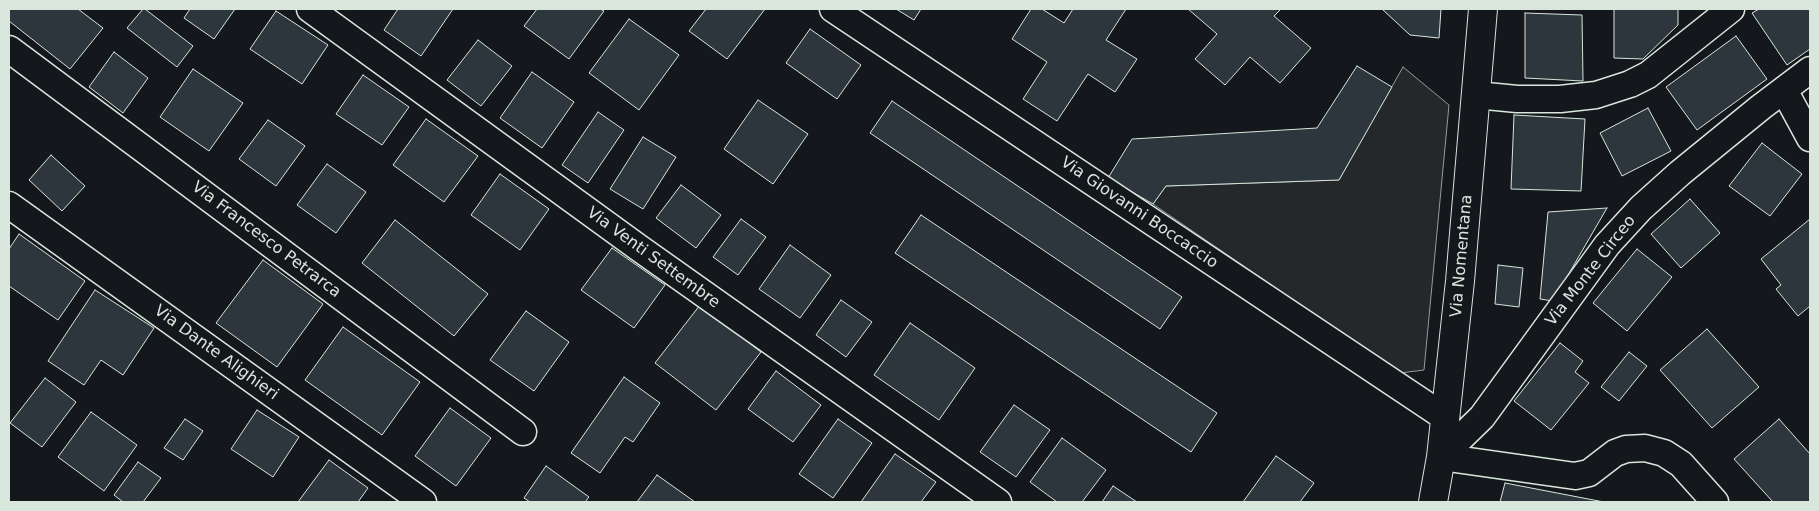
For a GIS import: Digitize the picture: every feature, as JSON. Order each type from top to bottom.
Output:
[{"type":"street","name":"Via Venti Settembre","points":[[310,9],[639,248],[998,502]]},
{"type":"street","name":"Via Giovanni Boccaccio","points":[[833,9],[1446,418]]},
{"type":"street","name":"Via Nomentana","points":[[1433,502],[1442,457],[1460,281],[1483,9]]},
{"type":"street","points":[[1476,95],[1551,100],[1579,98],[1630,84],[1648,75],[1732,9]]},
{"type":"street","name":"Via Francesco Petrarca","points":[[9,48],[523,432]]},
{"type":"street","name":"Via Monte Circeo","points":[[1442,457],[1482,417],[1607,245],[1640,208],[1680,173],[1810,70]]},
{"type":"street","points":[[1784,90],[1810,138]]},
{"type":"street","name":"Via Dante Alighieri","points":[[9,204],[423,502]]},
{"type":"street","points":[[1442,457],[1575,476],[1589,472],[1615,453],[1626,449],[1645,448],[1664,453],[1681,464],[1715,502]]},
{"type":"shaded area","points":[[1403,67],[1449,105],[1424,370],[1400,373],[1153,204],[1166,186],[1339,180]]},
{"type":"building","points":[[9,9],[78,9],[103,28],[70,69],[9,21]]},
{"type":"building","points":[[143,9],[193,46],[177,67],[127,28]]},
{"type":"building","points":[[190,9],[235,9],[214,39],[184,18]]},
{"type":"building","points":[[398,9],[453,9],[421,56],[384,30]]},
{"type":"building","points":[[537,9],[600,9],[604,11],[569,59],[524,26]]},
{"type":"building","points":[[706,9],[765,9],[727,59],[689,31]]},
{"type":"building","points":[[896,9],[921,9],[914,20]]},
{"type":"building","points":[[1031,9],[1042,9],[1064,23],[1073,9],[1126,9],[1106,40],[1137,59],[1115,92],[1088,74],[1057,121],[1023,99],[1047,62],[1012,39]]},
{"type":"building","points":[[1188,9],[1281,9],[1274,16],[1311,48],[1280,83],[1250,57],[1225,85],[1195,59],[1217,34]]},
{"type":"building","points":[[1382,9],[1441,9],[1439,38],[1410,35]]},
{"type":"building","points":[[1614,9],[1678,9],[1678,25],[1643,59],[1614,58]]},
{"type":"building","points":[[1759,9],[1810,9],[1810,49],[1787,65],[1752,13]]},
{"type":"building","points":[[276,11],[328,45],[302,84],[250,49]]},
{"type":"building","points":[[1525,13],[1582,15],[1583,81],[1525,78]]},
{"type":"building","points":[[629,19],[679,55],[639,110],[589,73]]},
{"type":"building","points":[[810,29],[861,65],[837,99],[786,63]]},
{"type":"building","points":[[1736,36],[1767,79],[1697,130],[1666,87]]},
{"type":"building","points":[[478,40],[512,66],[481,106],[447,80]]},
{"type":"building","points":[[114,52],[148,78],[123,113],[89,87]]},
{"type":"building","points":[[1357,66],[1392,87],[1339,180],[1166,186],[1153,204],[1108,178],[1132,139],[1317,128]]},
{"type":"building","points":[[193,69],[243,103],[209,151],[160,117]]},
{"type":"building","points":[[532,72],[574,102],[542,148],[500,118]]},
{"type":"building","points":[[363,75],[409,107],[382,145],[336,114]]},
{"type":"building","points":[[758,100],[808,134],[773,184],[724,149]]},
{"type":"building","points":[[892,101],[1182,297],[1160,329],[870,133]]},
{"type":"building","points":[[1648,108],[1671,151],[1622,176],[1600,133]]},
{"type":"building","points":[[598,112],[624,130],[588,183],[562,165]]},
{"type":"building","points":[[1514,115],[1585,119],[1581,191],[1511,189]]},
{"type":"building","points":[[426,119],[478,156],[444,202],[393,165]]},
{"type":"building","points":[[268,120],[305,146],[276,186],[239,159]]},
{"type":"building","points":[[643,137],[676,157],[643,209],[610,189]]},
{"type":"building","points":[[1762,143],[1802,174],[1770,216],[1729,186]]},
{"type":"building","points":[[51,155],[85,186],[62,211],[29,180]]},
{"type":"building","points":[[327,164],[366,192],[336,233],[297,205]]},
{"type":"building","points":[[500,174],[549,209],[520,250],[471,215]]},
{"type":"building","points":[[681,185],[721,215],[696,248],[656,218]]},
{"type":"building","points":[[1690,199],[1720,233],[1681,268],[1651,234]]},
{"type":"building","points":[[1607,208],[1553,301],[1540,299],[1548,212]]},
{"type":"building","points":[[921,215],[1217,413],[1191,452],[895,253]]},
{"type":"building","points":[[741,219],[766,237],[738,275],[713,257]]},
{"type":"building","points":[[1810,219],[1810,306],[1798,316],[1776,289],[1781,285],[1761,259]]},
{"type":"building","points":[[395,220],[488,294],[454,336],[362,263]]},
{"type":"building","points":[[19,234],[85,281],[58,320],[9,286],[9,249]]},
{"type":"building","points":[[790,245],[831,275],[800,318],[759,289]]},
{"type":"building","points":[[612,248],[665,285],[634,328],[581,290]]},
{"type":"building","points":[[1637,249],[1672,277],[1627,331],[1593,303]]},
{"type":"building","points":[[263,260],[323,304],[277,367],[216,323]]},
{"type":"building","points":[[1498,265],[1523,268],[1519,307],[1495,304]]},
{"type":"building","points":[[95,290],[154,328],[123,375],[101,360],[84,385],[48,361]]},
{"type":"building","points":[[841,300],[872,322],[846,357],[816,335]]},
{"type":"building","points":[[700,305],[761,352],[716,410],[655,363]]},
{"type":"building","points":[[526,311],[569,342],[534,391],[490,360]]},
{"type":"building","points":[[910,323],[975,368],[939,420],[874,375]]},
{"type":"building","points":[[343,327],[420,382],[382,435],[305,380]]},
{"type":"building","points":[[1707,329],[1759,387],[1712,428],[1660,370]]},
{"type":"building","points":[[1560,343],[1583,361],[1575,372],[1589,383],[1551,430],[1514,401]]},
{"type":"building","points":[[1629,352],[1647,366],[1619,401],[1601,387]]},
{"type":"building","points":[[776,371],[821,405],[793,442],[748,409]]},
{"type":"building","points":[[624,377],[660,403],[633,442],[625,437],[600,473],[571,453]]},
{"type":"building","points":[[45,378],[76,402],[42,447],[10,423]]},
{"type":"building","points":[[1014,405],[1050,430],[1016,477],[980,452]]},
{"type":"building","points":[[450,408],[491,438],[456,486],[415,456]]},
{"type":"building","points":[[257,410],[299,437],[273,477],[231,449]]},
{"type":"building","points":[[91,412],[137,445],[104,491],[58,457]]},
{"type":"building","points":[[185,419],[203,431],[183,460],[164,448]]},
{"type":"building","points":[[838,419],[872,443],[833,498],[799,474]]},
{"type":"building","points":[[1779,419],[1810,454],[1810,502],[1773,502],[1734,459]]},
{"type":"building","points":[[1062,438],[1106,470],[1082,502],[1057,502],[1030,482]]},
{"type":"building","points":[[895,454],[936,482],[921,502],[861,502]]},
{"type":"building","points":[[1276,456],[1314,483],[1300,502],[1243,502]]},
{"type":"building","points":[[329,460],[368,488],[358,502],[298,502]]},
{"type":"building","points":[[138,462],[161,478],[143,502],[123,502],[114,495]]},
{"type":"building","points":[[546,466],[589,497],[585,502],[530,502],[524,498]]},
{"type":"building","points":[[657,475],[695,502],[637,502]]},
{"type":"building","points":[[1505,483],[1604,502],[1500,502]]},
{"type":"building","points":[[1113,486],[1137,502],[1102,502]]}]
